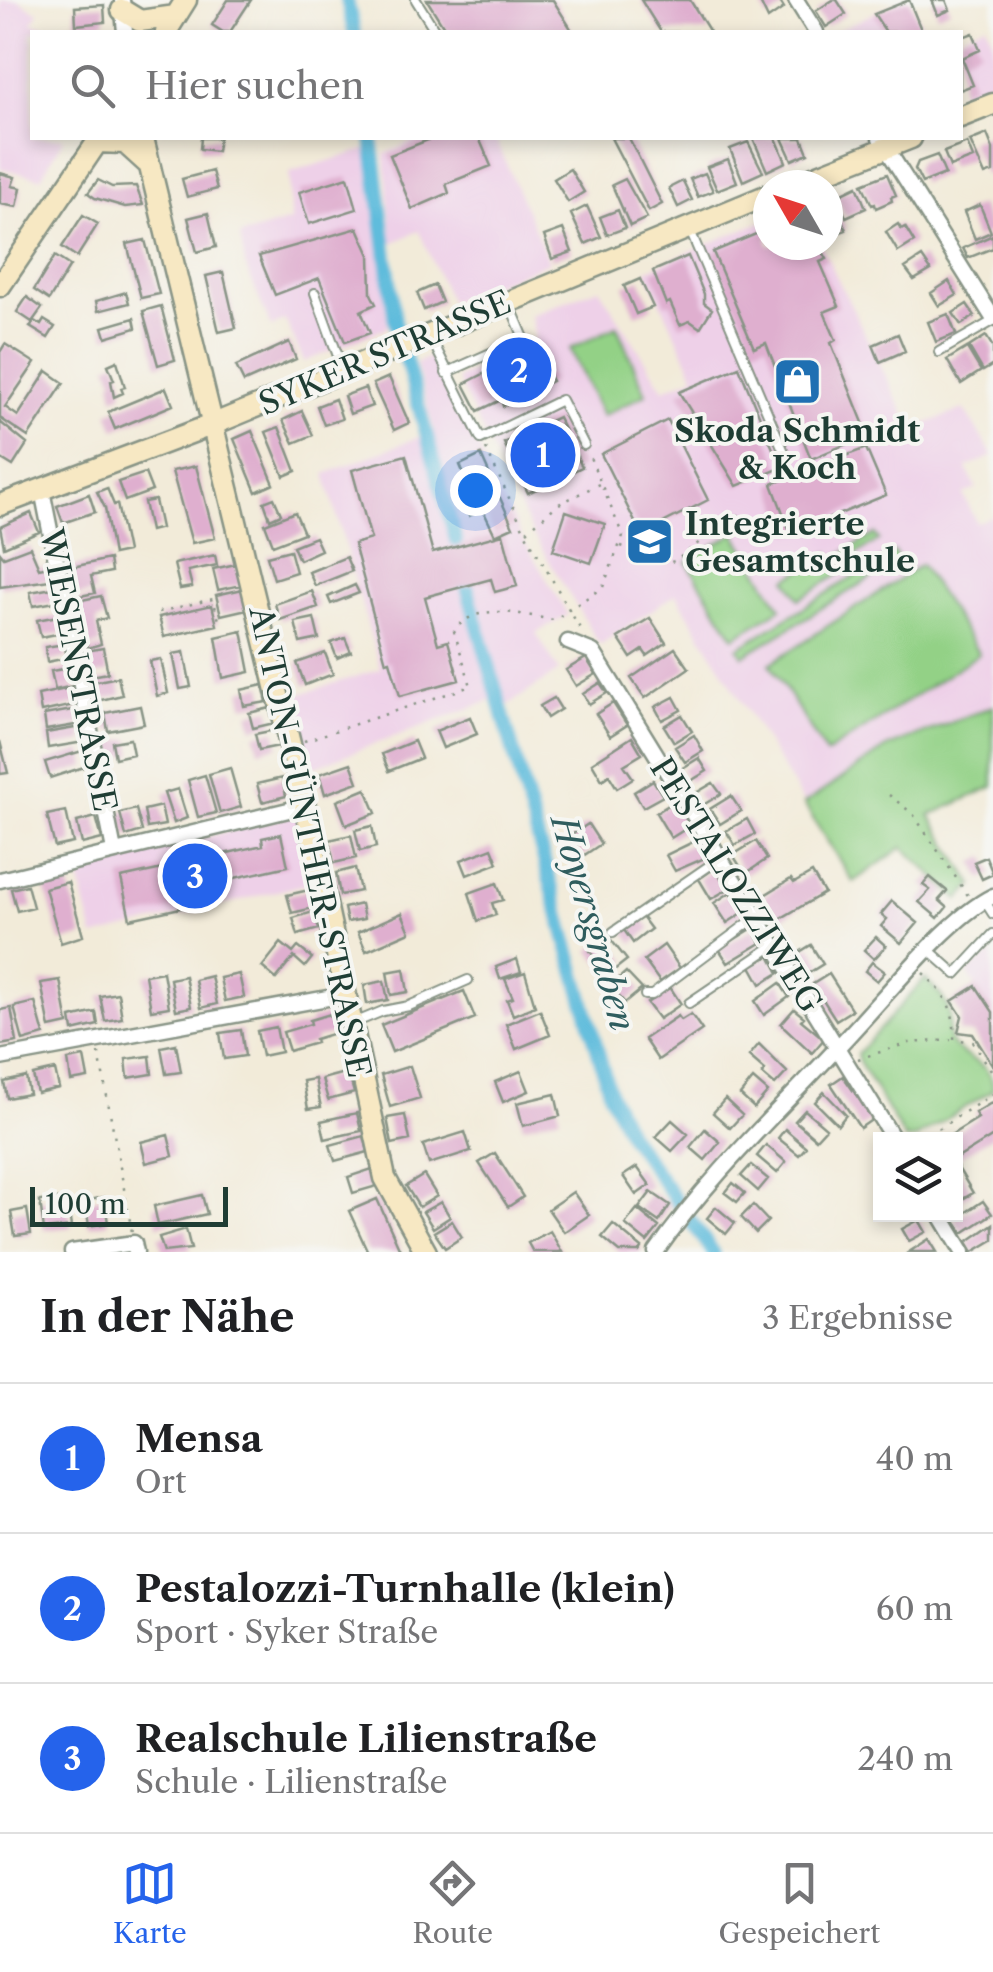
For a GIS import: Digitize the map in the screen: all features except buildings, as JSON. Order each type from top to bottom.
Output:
[{"type":"main road","points":[[122,5],[140,20],[176,16]]},
{"type":"main road","points":[[963,116],[993,104]]},
{"type":"main road","points":[[0,286],[98,140],[125,143],[151,167]]},
{"type":"main road","name":"ANTON-GÜNTHER-STRASSE","points":[[144,140],[305,806],[385,1178],[426,1252]]},
{"type":"main road","points":[[826,170],[884,143]]},
{"type":"main road","name":"SYKER STRASSE","points":[[0,504],[214,424],[753,202]]},
{"type":"street","points":[[796,0],[815,30]]},
{"type":"street","points":[[122,5],[124,30]]},
{"type":"street","points":[[884,143],[993,319]]},
{"type":"street","name":"WIESENSTRASSE","points":[[42,490],[114,850]]},
{"type":"street","points":[[568,642],[593,652]]},
{"type":"street","name":"PESTALOZZIWEG","points":[[593,652],[889,1132]]},
{"type":"street","points":[[0,880],[305,806]]},
{"type":"street","points":[[656,1252],[684,1212],[842,1054],[929,950],[984,901]]},
{"type":"street","points":[[0,1058],[344,995]]},
{"type":"street","points":[[945,1222],[963,1252]]},
{"type":"street","points":[[72,1252],[135,1247]]},
{"type":"lane","points":[[418,0],[435,30]]},
{"type":"lane","points":[[689,228],[786,454]]},
{"type":"lane","points":[[315,294],[343,370]]},
{"type":"lane","points":[[446,374],[524,338],[508,301]]},
{"type":"lane","points":[[939,352],[993,319]]},
{"type":"lane","points":[[423,337],[481,439],[562,400],[584,445]]},
{"type":"lane","points":[[613,932],[719,859]]},
{"type":"lane","points":[[984,901],[993,914]]},
{"type":"lane","points":[[645,994],[652,995],[756,918]]},
{"type":"lane","points":[[929,950],[956,974],[993,934]]},
{"type":"lane","points":[[689,1002],[773,946]]},
{"type":"lane","points":[[350,1024],[409,1006],[468,980]]},
{"type":"path","points":[[481,439],[524,532],[593,652]]},
{"type":"path","points":[[291,746],[471,686],[454,630],[469,617],[494,610],[554,620],[603,587],[623,536],[584,445]]},
{"type":"path","points":[[524,532],[557,505],[601,483]]},
{"type":"path","points":[[620,545],[674,562],[737,513],[759,546]]},
{"type":"path","points":[[159,612],[213,599],[219,620]]},
{"type":"path","points":[[888,796],[914,814],[984,901]]},
{"type":"path","points":[[914,966],[936,985],[956,1016],[954,1040]]},
{"type":"path","points":[[964,1041],[965,1033]]},
{"type":"path","points":[[97,1042],[135,1247]]},
{"type":"path","points":[[842,1054],[909,1043],[973,1042],[993,1073]]},
{"type":"path","points":[[934,1132],[993,1094]]},
{"type":"shaded area","points":[[0,0],[18,0],[38,12],[32,23],[60,30],[30,30],[30,140],[63,140],[41,178],[0,168]]},
{"type":"shaded area","points":[[901,0],[911,0],[923,30],[839,30]]},
{"type":"shaded area","points":[[986,24],[993,41],[993,92],[963,105],[963,35]]},
{"type":"shaded area","points":[[416,140],[496,140],[549,262],[450,302],[419,231],[392,243],[385,154]]},
{"type":"shaded area","points":[[371,148],[388,327],[304,362],[285,320],[271,327],[245,265],[240,236],[290,221],[289,173]]},
{"type":"shaded area","name":"Integrierte Gesamtschule","points":[[753,225],[753,260],[828,260],[912,429],[964,409],[993,456],[966,468],[977,489],[963,494],[977,523],[993,516],[993,706],[888,747],[804,804],[676,594],[600,645],[532,533],[457,379],[535,339],[531,315],[599,288],[664,389],[695,376],[646,270]]},
{"type":"shaded area","points":[[434,355],[522,538],[568,615],[536,633],[559,671],[501,710],[495,699],[311,768],[294,696],[380,669],[325,474],[434,431],[416,363]]},
{"type":"shaded area","points":[[298,814],[314,882],[94,937],[77,869]]},
{"type":"shaded area","points":[[993,953],[993,1012],[967,972]]},
{"type":"green space","points":[[617,326],[646,394],[602,416],[570,349]]},
{"type":"green space","points":[[735,533],[781,608],[734,637],[687,562]]},
{"type":"green space","points":[[875,534],[879,540],[838,566],[841,573],[799,599],[787,579],[829,553],[833,559]]},
{"type":"green space","points":[[894,552],[899,561],[743,656],[738,648]]},
{"type":"green space","points":[[921,565],[979,654],[826,754],[770,664]]},
{"type":"green space","points":[[993,706],[993,787],[930,815],[973,885],[959,900],[903,847],[853,882],[804,804],[888,747]]},
{"type":"green space","points":[[925,979],[948,1007],[952,1044],[989,1073],[993,1090],[925,1132],[901,1132],[857,1054]]},
{"type":"waterway","name":"Hoyersgraben","points":[[347,0],[354,30]]},
{"type":"waterway","name":"Hoyersgraben","points":[[372,140],[395,321],[456,540]]},
{"type":"waterway","name":"Hoyersgraben","points":[[467,587],[610,1094],[630,1136],[713,1252]]},
{"type":"place","name":"Pestalozzi-Turnhalle (klein)","points":[[519,370]]},
{"type":"place","name":"Skoda Schmidt & Koch","points":[[797,381]]},
{"type":"place","name":"Mensa","points":[[543,455]]},
{"type":"place","name":"Integrierte Gesamtschule","points":[[650,542]]},
{"type":"place","name":"Realschule Lilienstraße","points":[[195,876]]}]
